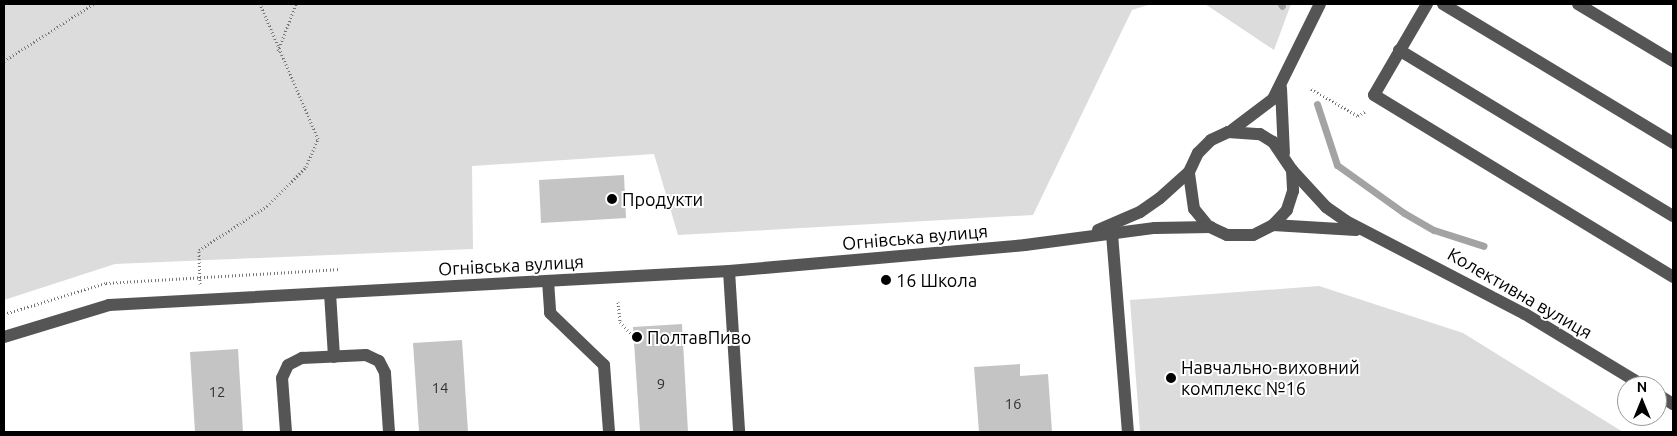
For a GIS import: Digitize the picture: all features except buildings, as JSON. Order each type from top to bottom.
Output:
[{"type":"street","points":[[1273,225],[1287,210],[1293,192],[1292,170],[1284,152],[1281,87],[1320,4]]},
{"type":"street","points":[[1427,4],[1374,95],[1673,277]]},
{"type":"street","points":[[1443,4],[1673,143]]},
{"type":"street","points":[[1578,4],[1673,61]]},
{"type":"street","points":[[1399,50],[1673,216]]},
{"type":"street","name":"Огнівська вулиця","points":[[1025,245],[1113,225],[1140,212],[1189,172],[1198,153],[1263,110],[1281,87]]},
{"type":"street","points":[[1228,132],[1260,134],[1284,152]]},
{"type":"street","name":"Колективна вулиця","points":[[1292,170],[1326,207],[1525,314],[1627,376]]},
{"type":"street","name":"Огнівська вулиця","points":[[1189,172],[1194,209],[1211,227]]},
{"type":"street","name":"Огнівська вулиця","points":[[4,337],[109,305],[729,270],[1025,245],[1182,226],[1211,227],[1240,237],[1273,225]]},
{"type":"street","name":"Колективна вулиця","points":[[1273,225],[1329,226],[1376,235]]},
{"type":"street","points":[[1112,234],[1128,432]]},
{"type":"street","points":[[729,270],[739,432]]},
{"type":"street","points":[[548,281],[550,313],[604,364],[609,432]]},
{"type":"street","points":[[330,293],[334,357]]},
{"type":"street","points":[[286,432],[282,378],[288,364],[302,358],[366,356],[379,361],[385,373],[389,432]]},
{"type":"path","points":[[4,61],[93,4]]},
{"type":"path","points":[[201,299],[199,250],[267,206],[306,168],[318,139],[278,52],[260,4]]},
{"type":"path","points":[[278,52],[296,4]]},
{"type":"path","points":[[1311,89],[1358,116],[1371,105],[1374,95]]},
{"type":"path","points":[[618,302],[620,322],[634,337]]},
{"type":"shaded area","points":[[4,4],[1151,4],[1132,10],[1033,215],[678,235],[654,154],[472,166],[473,249],[115,264],[4,300]]},
{"type":"shaded area","points":[[1205,4],[1291,4],[1274,50]]},
{"type":"shaded area","points":[[1319,286],[1463,333],[1623,432],[1140,432],[1130,300]]},
{"type":"waterway","points":[[1317,104],[1337,165],[1404,213],[1434,230],[1484,246]]},
{"type":"place","name":"Продукти","points":[[612,199]]},
{"type":"place","name":"16 Школа","points":[[886,280]]},
{"type":"place","name":"ПолтавПиво","points":[[637,337]]},
{"type":"place","name":"Навчально-виховний комплекс №16","points":[[1171,378]]}]
